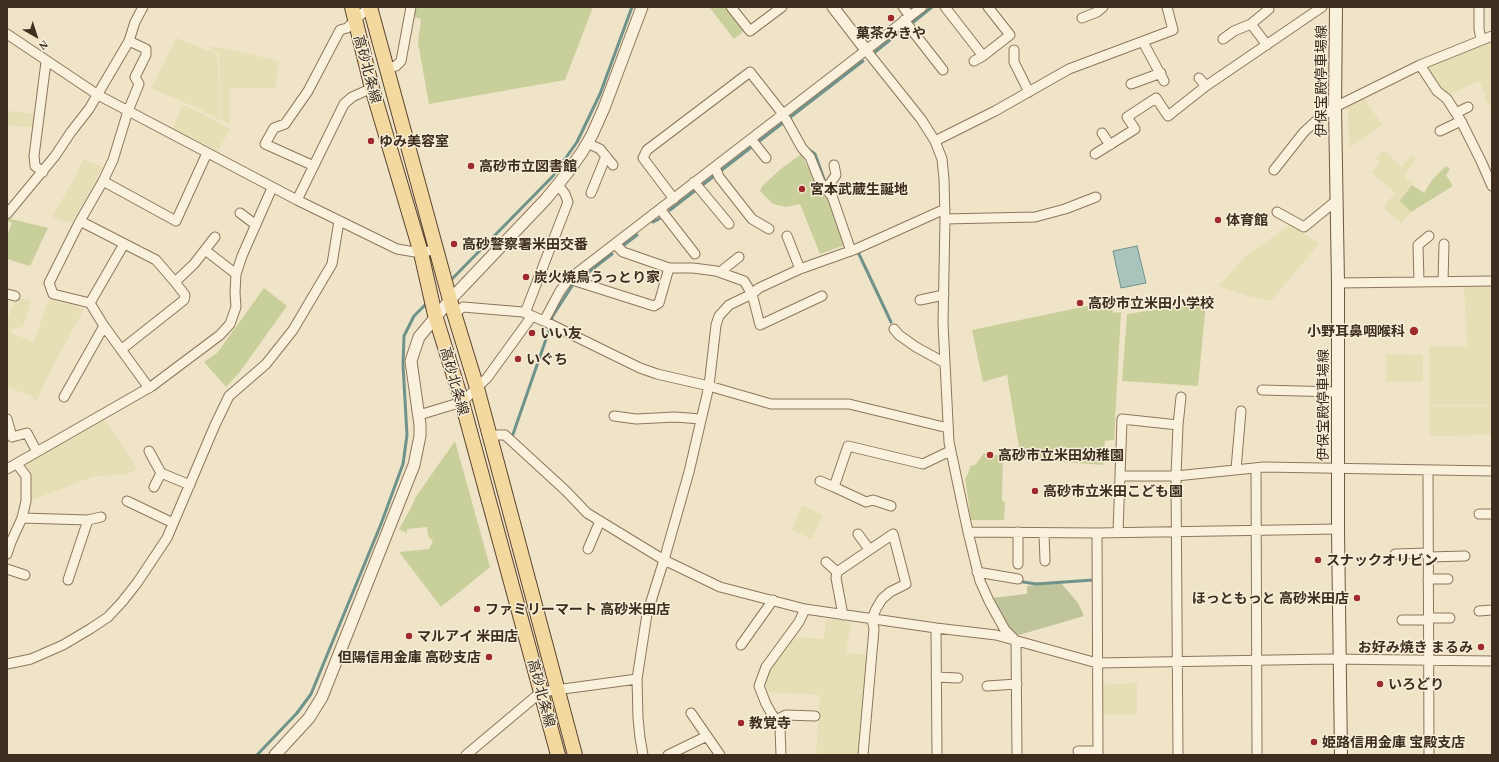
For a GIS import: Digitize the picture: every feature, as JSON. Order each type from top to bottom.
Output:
[{"type":"main road","name":"高砂北条線","points":[[370,7],[450,300],[477,388],[488,435],[575,755]]},
{"type":"main road","name":"伊保宝殿停車場線","points":[[1336,7],[1338,529],[1341,755]]},
{"type":"main road","name":"高砂北条線","points":[[354,13],[372,88],[421,252],[435,315],[462,402],[558,755]]},
{"type":"street","points":[[7,214],[43,172],[98,96],[129,41],[135,22],[143,7]]},
{"type":"street","points":[[314,166],[265,144],[274,128],[285,124],[308,91],[340,30],[347,28],[354,13],[370,7]]},
{"type":"street","points":[[387,68],[396,66],[401,60],[411,7]]},
{"type":"street","points":[[275,755],[309,718],[322,697],[414,464],[420,436],[419,416],[411,361],[418,337],[435,315],[558,185],[587,143],[604,108],[642,7]]},
{"type":"street","points":[[731,7],[750,31],[782,7]]},
{"type":"street","points":[[832,7],[921,119],[935,142],[942,159],[945,219],[943,323],[950,452],[977,572],[989,601],[1005,630],[1016,641],[1017,755]]},
{"type":"street","points":[[903,7],[908,22],[943,70]]},
{"type":"street","points":[[544,321],[560,291],[663,213],[674,199],[698,186],[717,172],[751,139],[866,50],[908,22],[922,7]]},
{"type":"street","points":[[944,7],[983,56]]},
{"type":"street","points":[[974,61],[983,56],[1010,35],[988,7]]},
{"type":"street","points":[[1082,18],[1097,12],[1104,7]]},
{"type":"street","points":[[935,142],[995,111],[1069,68],[1173,30],[1168,7]]},
{"type":"street","points":[[1095,154],[1135,129],[1127,117],[1156,98],[1168,116],[1206,86],[1322,7]]},
{"type":"street","points":[[1478,7],[1481,39]]},
{"type":"street","points":[[1223,39],[1234,31],[1251,24],[1269,9]]},
{"type":"street","points":[[1251,24],[1267,45]]},
{"type":"street","points":[[7,34],[98,96],[272,188],[397,249],[421,252],[436,248]]},
{"type":"street","points":[[1274,170],[1304,132],[1316,120],[1336,107],[1420,64],[1492,36]]},
{"type":"street","points":[[129,41],[146,49],[146,55],[135,77],[139,84],[128,111],[113,160],[104,181],[80,221],[49,283],[53,294],[90,303],[104,326],[149,388]]},
{"type":"street","points":[[1131,83],[1162,77],[1143,42]]},
{"type":"street","points":[[1014,50],[1014,62],[1029,92]]},
{"type":"street","points":[[43,172],[35,166],[34,156],[46,62]]},
{"type":"street","points":[[1420,64],[1437,91],[1447,99],[1458,117],[1492,186]]},
{"type":"street","points":[[674,199],[643,158],[647,150],[750,72],[783,114],[802,148],[810,157],[820,182],[832,196],[852,251]]},
{"type":"street","points":[[1200,78],[1206,86]]},
{"type":"street","points":[[297,200],[344,104],[352,96],[372,88]]},
{"type":"street","points":[[1440,131],[1468,107]]},
{"type":"street","points":[[1102,133],[1110,145]]},
{"type":"street","points":[[751,139],[766,158]]},
{"type":"street","points":[[587,143],[600,149],[613,165]]},
{"type":"street","points":[[104,181],[176,220],[207,153]]},
{"type":"street","points":[[591,193],[606,156]]},
{"type":"street","points":[[826,189],[836,175],[834,165]]},
{"type":"street","points":[[717,172],[752,219],[770,229]]},
{"type":"street","points":[[419,416],[462,402],[487,378],[529,314],[568,202],[565,194],[558,185]]},
{"type":"street","points":[[698,186],[729,224]]},
{"type":"street","points":[[7,469],[149,388],[220,335],[230,324],[236,307],[236,274],[242,256],[272,188]]},
{"type":"street","points":[[945,219],[1035,217],[1065,209],[1096,197]]},
{"type":"street","points":[[1277,212],[1304,227],[1337,200]]},
{"type":"street","points":[[644,755],[639,731],[636,679],[647,614],[689,472],[709,386],[716,325],[719,316],[729,305],[752,294],[758,288],[800,269],[852,251],[944,210]]},
{"type":"street","points":[[240,213],[256,225]]},
{"type":"street","points":[[663,213],[695,254]]},
{"type":"street","points":[[80,221],[156,260],[185,295],[184,300],[122,349]]},
{"type":"street","points":[[7,664],[31,660],[63,645],[108,616],[122,602],[167,538],[215,425],[229,396],[266,364],[293,330],[322,283],[332,264],[339,221]]},
{"type":"street","points":[[788,236],[800,269]]},
{"type":"street","points":[[1419,282],[1418,244],[1429,236]]},
{"type":"street","points":[[175,282],[194,264],[215,237]]},
{"type":"street","points":[[90,303],[124,244]]},
{"type":"street","points":[[1443,282],[1444,244]]},
{"type":"street","points":[[618,247],[669,268],[693,268],[720,272],[744,281],[752,294],[760,324],[822,296]]},
{"type":"street","points":[[205,250],[236,274]]},
{"type":"street","points":[[720,272],[738,258]]},
{"type":"street","points":[[574,281],[654,306],[659,303],[669,268]]},
{"type":"street","points":[[1338,283],[1492,281]]},
{"type":"street","points":[[920,300],[944,295]]},
{"type":"street","points":[[454,314],[463,307],[529,314],[640,368],[657,374],[709,386],[771,404],[849,404],[948,428]]},
{"type":"street","points":[[64,397],[104,326]]},
{"type":"street","points":[[894,329],[899,335],[916,347],[945,363]]},
{"type":"street","points":[[1262,390],[1338,392]]},
{"type":"street","points":[[1178,755],[1176,476],[1178,425],[1181,397]]},
{"type":"street","points":[[1236,469],[1241,411]]},
{"type":"street","points":[[614,416],[636,419],[675,417],[701,419]]},
{"type":"street","points":[[7,419],[10,438],[27,433],[37,452]]},
{"type":"street","points":[[1118,532],[1122,419],[1178,425]]},
{"type":"street","points":[[488,435],[505,435],[566,491],[582,508],[600,521],[664,560],[720,586],[805,609],[996,635],[1097,662],[1340,659],[1492,661]]},
{"type":"street","points":[[834,487],[848,446],[922,464],[950,452]]},
{"type":"street","points":[[149,450],[161,473],[190,485]]},
{"type":"street","points":[[7,554],[22,518],[26,501],[26,476],[17,464]]},
{"type":"street","points":[[1120,476],[1176,476],[1264,467],[1492,471]]},
{"type":"street","points":[[1256,468],[1257,755]]},
{"type":"street","points":[[1428,471],[1429,755]]},
{"type":"street","points":[[154,487],[161,473]]},
{"type":"street","points":[[820,481],[866,502],[873,500],[891,506]]},
{"type":"street","points":[[127,501],[173,522]]},
{"type":"street","points":[[1479,514],[1492,514]]},
{"type":"street","points":[[22,518],[88,520],[101,517]]},
{"type":"street","points":[[68,580],[76,568],[88,520]]},
{"type":"street","points":[[588,549],[600,521]]},
{"type":"street","points":[[968,532],[1097,533],[1338,529]]},
{"type":"street","points":[[1018,532],[1018,564]]},
{"type":"street","points":[[1044,533],[1045,561]]},
{"type":"street","points":[[1078,751],[1098,753],[1097,533]]},
{"type":"street","points":[[858,534],[869,549]]},
{"type":"street","points":[[842,615],[836,578],[837,572],[893,534],[906,584],[882,598],[872,619],[874,630],[863,755]]},
{"type":"street","points":[[1396,554],[1465,556]]},
{"type":"street","points":[[826,562],[837,572]]},
{"type":"street","points":[[7,569],[25,575]]},
{"type":"street","points":[[977,572],[1018,579]]},
{"type":"street","points":[[1428,579],[1448,579]]},
{"type":"street","points":[[741,645],[773,600]]},
{"type":"street","points":[[781,755],[780,728],[766,704],[759,686],[766,667],[799,622],[805,609]]},
{"type":"street","points":[[1479,611],[1492,610]]},
{"type":"street","points":[[1402,620],[1450,618]]},
{"type":"street","points":[[936,628],[937,755]]},
{"type":"street","points":[[936,677],[958,678]]},
{"type":"street","points":[[466,755],[541,692],[636,679]]},
{"type":"street","points":[[987,686],[1017,684]]},
{"type":"street","points":[[692,713],[720,755]]},
{"type":"street","points":[[776,720],[786,715],[815,716]]},
{"type":"street","points":[[668,755],[707,736]]},
{"type":"shaded area","points":[[176,38],[214,53],[218,58],[220,120],[195,107],[151,88]]},
{"type":"shaded area","points":[[1492,42],[1492,109],[1484,98],[1486,96],[1479,81],[1448,95],[1444,93],[1425,68],[1475,47]]},
{"type":"shaded area","points":[[208,47],[224,48],[279,61],[275,88],[230,88],[230,125],[221,120],[219,55]]},
{"type":"shaded area","points":[[1362,97],[1365,99],[1382,125],[1349,148],[1348,107]]},
{"type":"shaded area","points":[[182,105],[196,110],[230,129],[218,151],[173,129]]},
{"type":"shaded area","points":[[7,111],[38,114],[36,128],[7,125]]},
{"type":"shaded area","points":[[1384,150],[1402,167],[1410,156],[1416,158],[1405,175],[1407,179],[1413,183],[1400,200],[1411,212],[1401,223],[1385,209],[1385,205],[1395,193],[1371,172],[1380,163],[1376,158]]},
{"type":"shaded area","points":[[83,159],[103,167],[71,223],[52,217],[75,177]]},
{"type":"shaded area","points":[[1291,224],[1319,244],[1271,301],[1251,297],[1218,286],[1246,256]]},
{"type":"shaded area","points":[[1464,286],[1492,286],[1492,405],[1430,405],[1429,346],[1467,346]]},
{"type":"shaded area","points":[[16,298],[31,300],[23,327],[12,329],[11,333],[34,342],[49,299],[84,309],[36,401],[31,396],[7,387],[7,319]]},
{"type":"shaded area","points":[[1386,354],[1423,355],[1423,382],[1386,382]]},
{"type":"shaded area","points":[[1430,406],[1492,406],[1492,435],[1430,436]]},
{"type":"shaded area","points":[[105,420],[137,468],[134,471],[120,475],[95,476],[29,501],[29,475],[25,466],[26,463]]},
{"type":"shaded area","points":[[802,505],[823,515],[812,539],[792,530]]},
{"type":"shaded area","points":[[826,619],[851,622],[846,653],[869,655],[861,755],[816,755],[820,695],[766,692],[766,681],[770,672],[792,637],[824,639]]},
{"type":"shaded area","points":[[1137,683],[1137,714],[1100,715],[1100,685]]},
{"type":"green space","points":[[416,7],[593,7],[565,80],[429,104],[418,43],[421,19],[414,17]]},
{"type":"green space","points":[[709,7],[728,7],[745,30],[734,39]]},
{"type":"green space","points":[[801,154],[817,185],[830,200],[845,245],[820,254],[800,204],[786,207],[773,204],[760,191],[762,186],[782,168]]},
{"type":"green space","points":[[1446,166],[1450,169],[1446,175],[1453,186],[1411,212],[1400,200],[1412,185],[1424,193],[1432,180]]},
{"type":"green space","points":[[7,218],[48,228],[30,266],[7,259],[7,236],[12,223],[7,221]]},
{"type":"green space","points":[[264,288],[287,306],[239,373],[226,387],[204,362],[217,353]]},
{"type":"green space","points":[[1111,301],[1113,313],[1121,312],[1114,440],[1105,441],[1103,465],[1021,459],[1007,375],[983,382],[972,330]]},
{"type":"green space","points":[[1206,302],[1198,386],[1122,381],[1127,314]]},
{"type":"green space","points":[[455,441],[490,567],[441,607],[399,552],[429,549],[433,541],[428,536],[427,527],[407,529],[407,533],[399,529],[415,498]]},
{"type":"green space","points":[[984,453],[1003,456],[1002,501],[1005,502],[1004,520],[971,520],[965,478],[968,474],[970,466],[975,465]]},
{"type":"green space","points":[[1061,583],[1078,603],[1084,616],[1019,635],[1015,634],[1009,628],[992,598],[1027,594],[1027,586]]},
{"type":"water","points":[[1137,246],[1146,283],[1121,288],[1113,251]]},
{"type":"waterway","points":[[450,281],[553,176],[577,142],[600,94],[632,7]]},
{"type":"waterway","points":[[911,24],[932,7]]},
{"type":"waterway","points":[[898,34],[906,27]]},
{"type":"waterway","points":[[875,52],[890,40]]},
{"type":"waterway","points":[[670,210],[863,61]]},
{"type":"waterway","points":[[808,149],[815,154],[825,182]]},
{"type":"waterway","points":[[653,222],[659,219]]},
{"type":"waterway","points":[[624,245],[637,235]]},
{"type":"waterway","points":[[858,252],[891,322]]},
{"type":"waterway","points":[[581,278],[612,254]]},
{"type":"waterway","points":[[512,437],[552,322],[552,317],[572,286]]},
{"type":"waterway","points":[[257,755],[297,713],[311,694],[381,524],[403,464],[407,435],[403,365],[404,336],[414,316],[427,303]]},
{"type":"waterway","points":[[1017,581],[1036,584],[1093,580]]},
{"type":"place","name":"菓茶みきや","points":[[891,18]]},
{"type":"place","name":"ゆみ美容室","points":[[371,141]]},
{"type":"place","name":"高砂市立図書館","points":[[471,166]]},
{"type":"place","name":"宮本武蔵生誕地","points":[[802,189]]},
{"type":"place","name":"体育館","points":[[1218,220]]},
{"type":"place","name":"高砂警察署米田交番","points":[[454,244]]},
{"type":"place","name":"炭火焼鳥うっとり家","points":[[526,277]]},
{"type":"place","name":"高砂市立米田小学校","points":[[1080,303]]},
{"type":"place","name":"小野耳鼻咽喉科","points":[[1414,331]]},
{"type":"place","name":"いい友","points":[[532,333]]},
{"type":"place","name":"いぐち","points":[[518,359]]},
{"type":"place","name":"高砂市立米田幼稚園","points":[[990,455]]},
{"type":"place","name":"高砂市立米田こども園","points":[[1035,491]]},
{"type":"place","name":"スナックオリビン","points":[[1318,560]]},
{"type":"place","name":"ほっともっと 高砂米田店","points":[[1357,598]]},
{"type":"place","name":"ファミリーマート 高砂米田店","points":[[477,609]]},
{"type":"place","name":"マルアイ 米田店","points":[[409,636]]},
{"type":"place","name":"お好み焼き まるみ","points":[[1481,647]]},
{"type":"place","name":"但陽信用金庫 高砂支店","points":[[489,657]]},
{"type":"place","name":"いろどり","points":[[1380,684]]},
{"type":"place","name":"教覚寺","points":[[741,723]]},
{"type":"place","name":"姫路信用金庫 宝殿支店","points":[[1314,742]]}]
